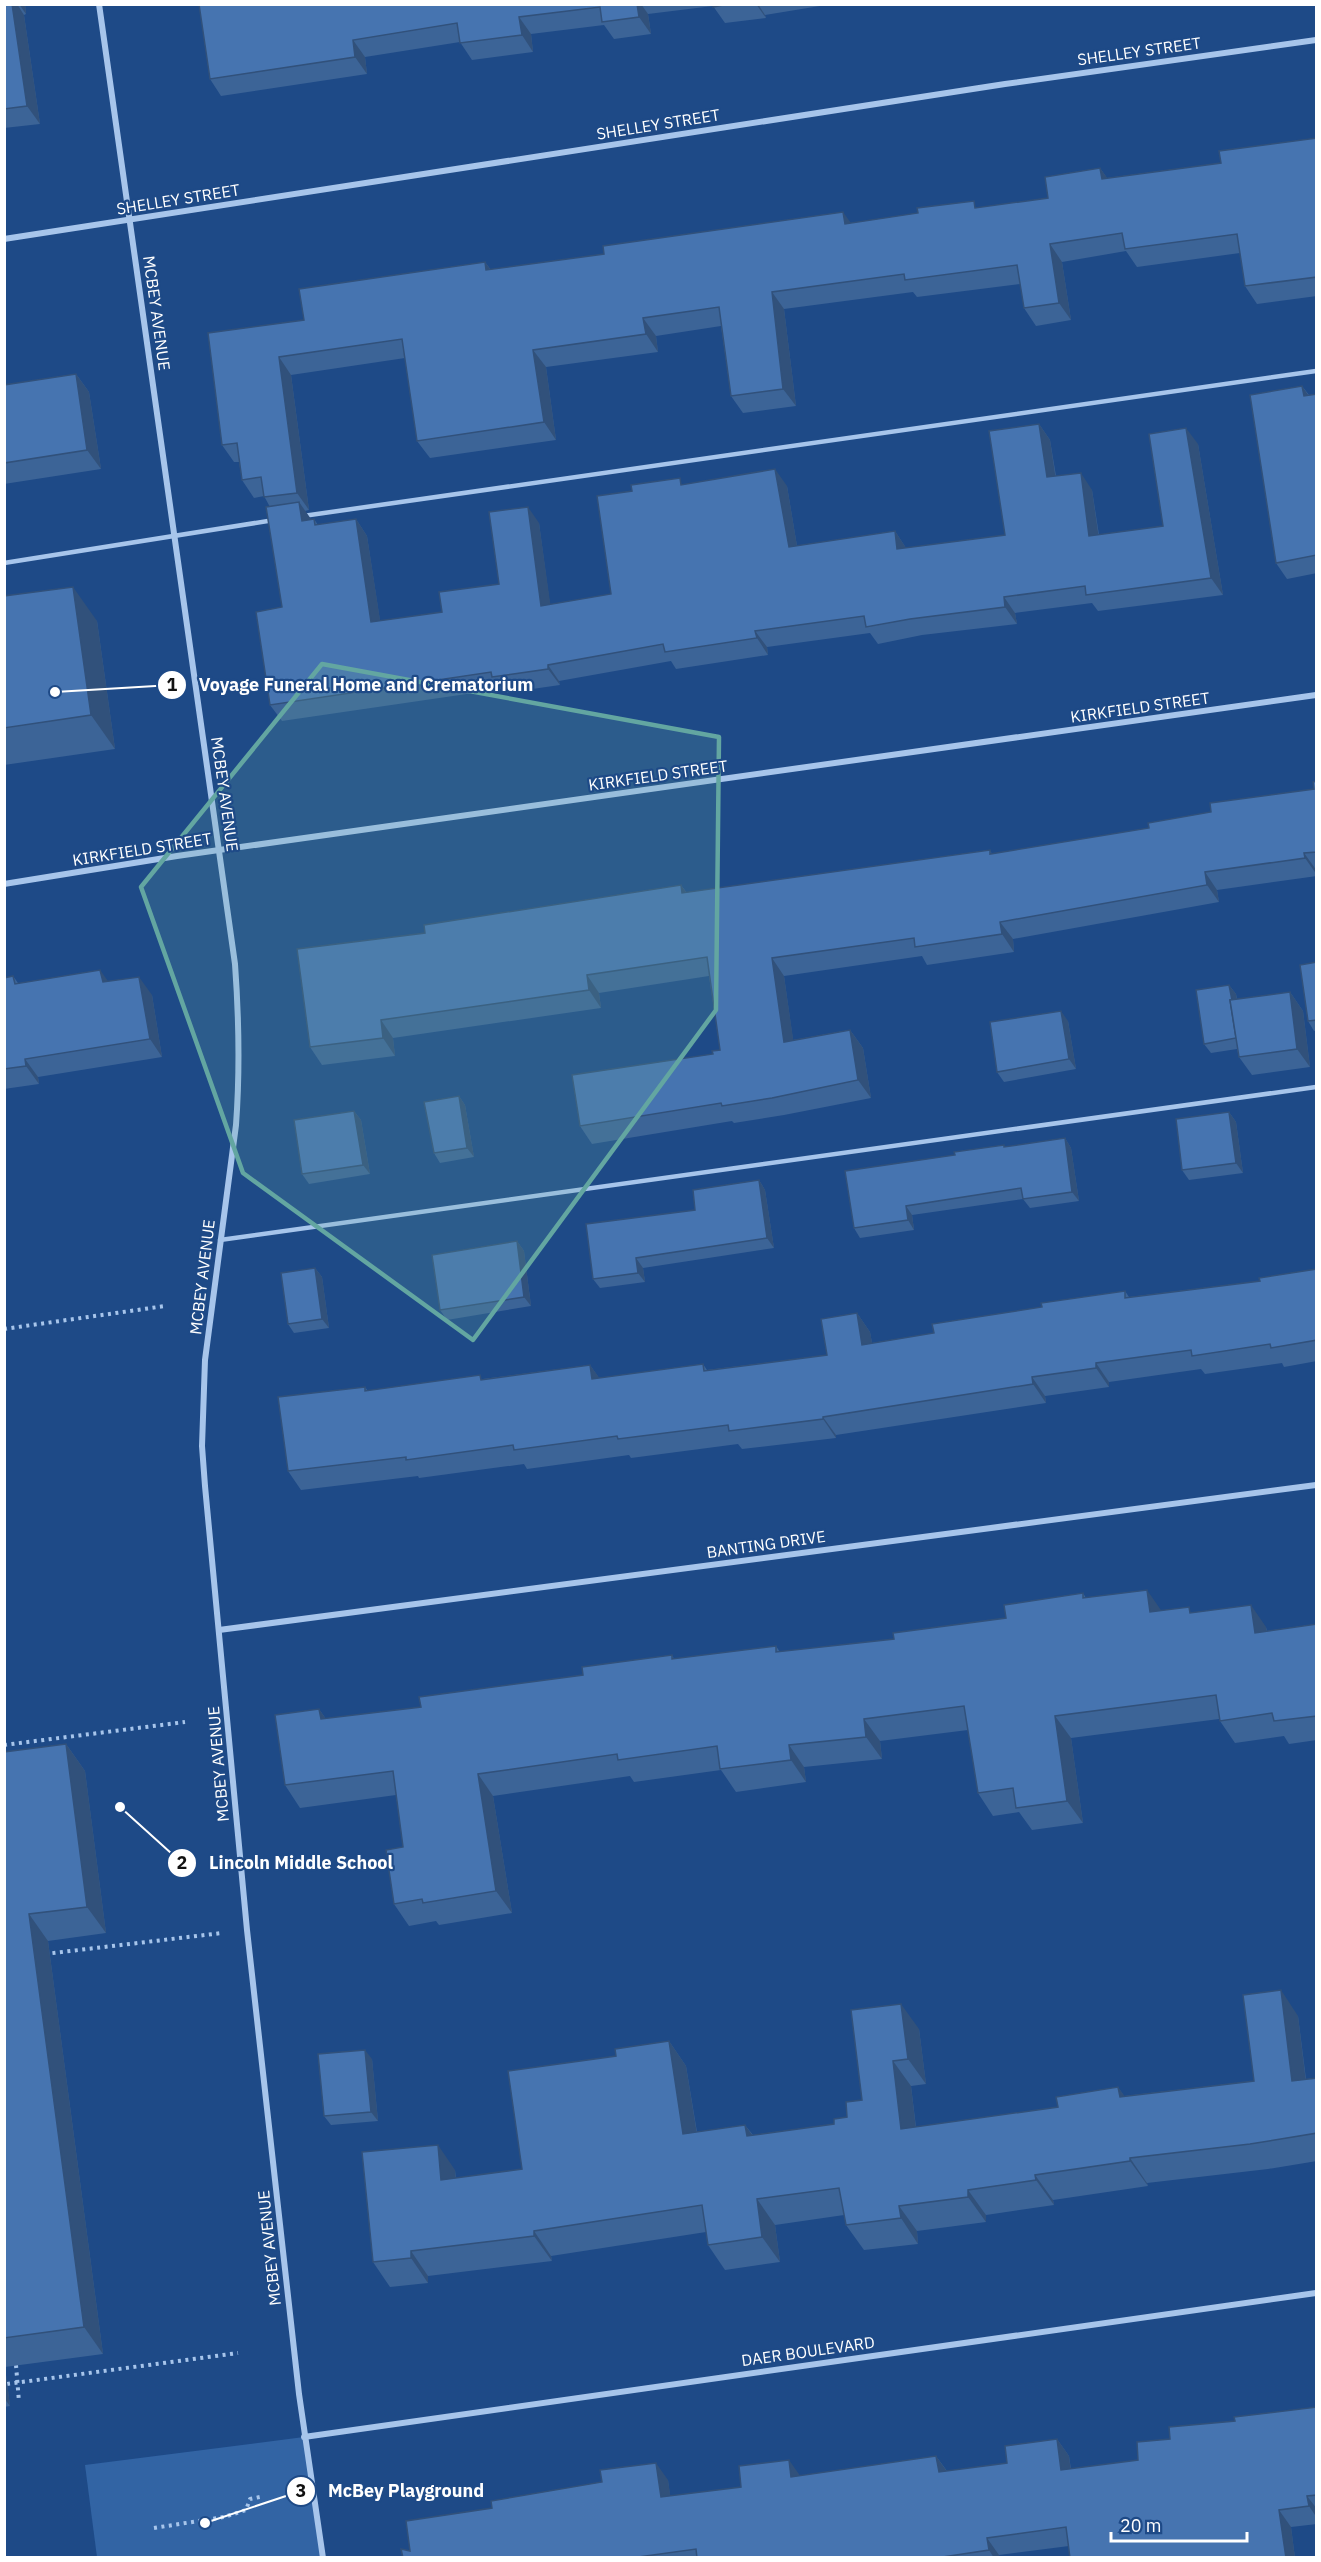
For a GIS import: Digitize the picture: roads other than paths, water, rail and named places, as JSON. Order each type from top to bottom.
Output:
[{"type":"street","name":"MCBEY AVENUE","points":[[99,4],[235,964],[240,1047],[236,1125],[205,1360],[202,1446],[247,1930],[304,2437],[322,2558]]},
{"type":"street","name":"SHELLEY STREET","points":[[4,239],[1005,84],[1317,40]]},
{"type":"street","name":"KIRKFIELD STREET","points":[[4,884],[219,850],[1317,696]]},
{"type":"street","name":"BANTING DRIVE","points":[[219,1630],[1317,1485]]},
{"type":"street","name":"DAER BOULEVARD","points":[[304,2437],[1317,2293]]},
{"type":"lane","points":[[292,517],[1317,371]]},
{"type":"lane","points":[[4,563],[174,534],[280,519]]},
{"type":"lane","points":[[220,1240],[1317,1087]]},
{"type":"place","name":"Voyage Funeral Home and Crematorium","points":[[55,692]]},
{"type":"place","name":"Lincoln Middle School","points":[[120,1807]]},
{"type":"place","name":"McBey Playground","points":[[205,2523]]}]
